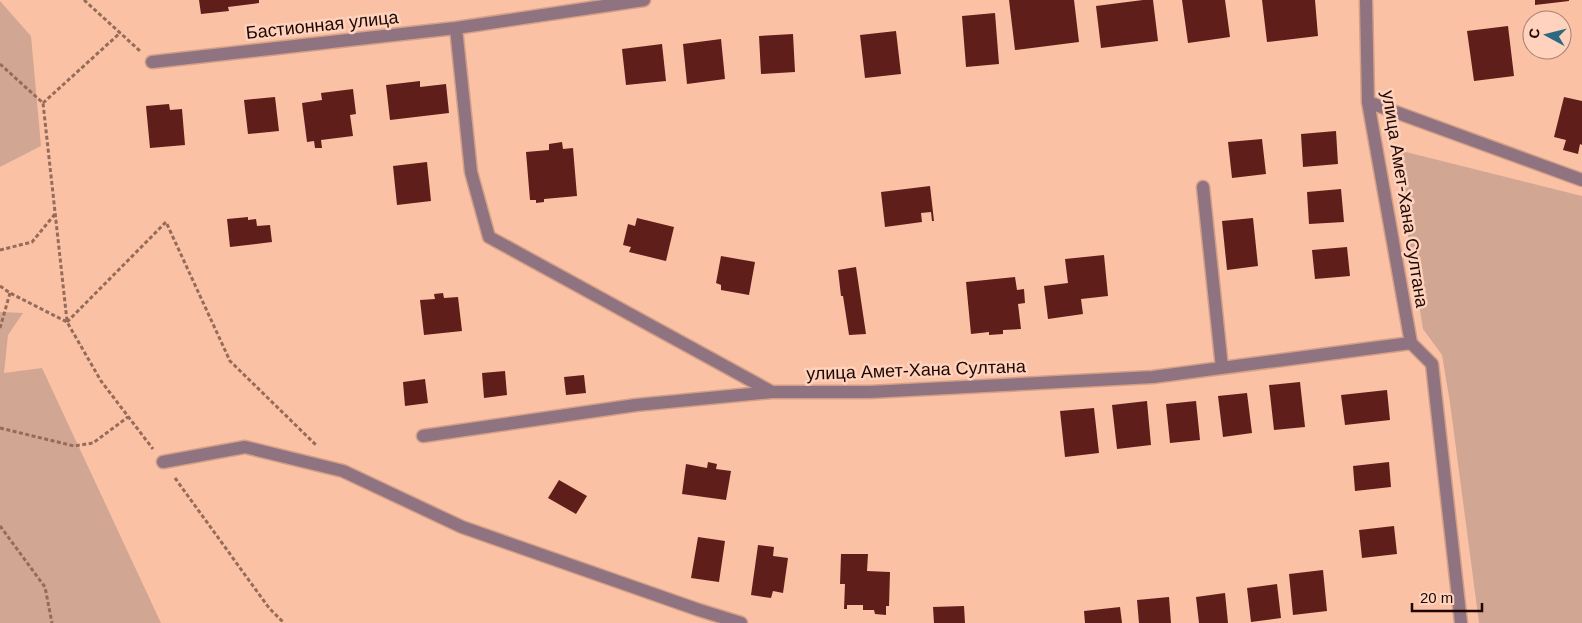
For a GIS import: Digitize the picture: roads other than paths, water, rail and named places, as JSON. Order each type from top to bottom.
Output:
[{"type":"street","name":"Бастионная улица","points":[[152,62],[456,28],[638,0]]},
{"type":"street","name":"улица Амет-Хана Султана","points":[[423,436],[636,404],[772,392],[870,392],[1153,377],[1411,343],[1368,102],[1366,0]]},
{"type":"street","points":[[456,28],[471,172],[489,237],[772,392]]},
{"type":"street","points":[[1368,102],[1582,180]]},
{"type":"street","points":[[1203,187],[1222,368]]},
{"type":"street","points":[[1411,343],[1432,364],[1461,623]]},
{"type":"street","points":[[163,462],[245,447],[343,471],[462,527],[741,623]]}]
